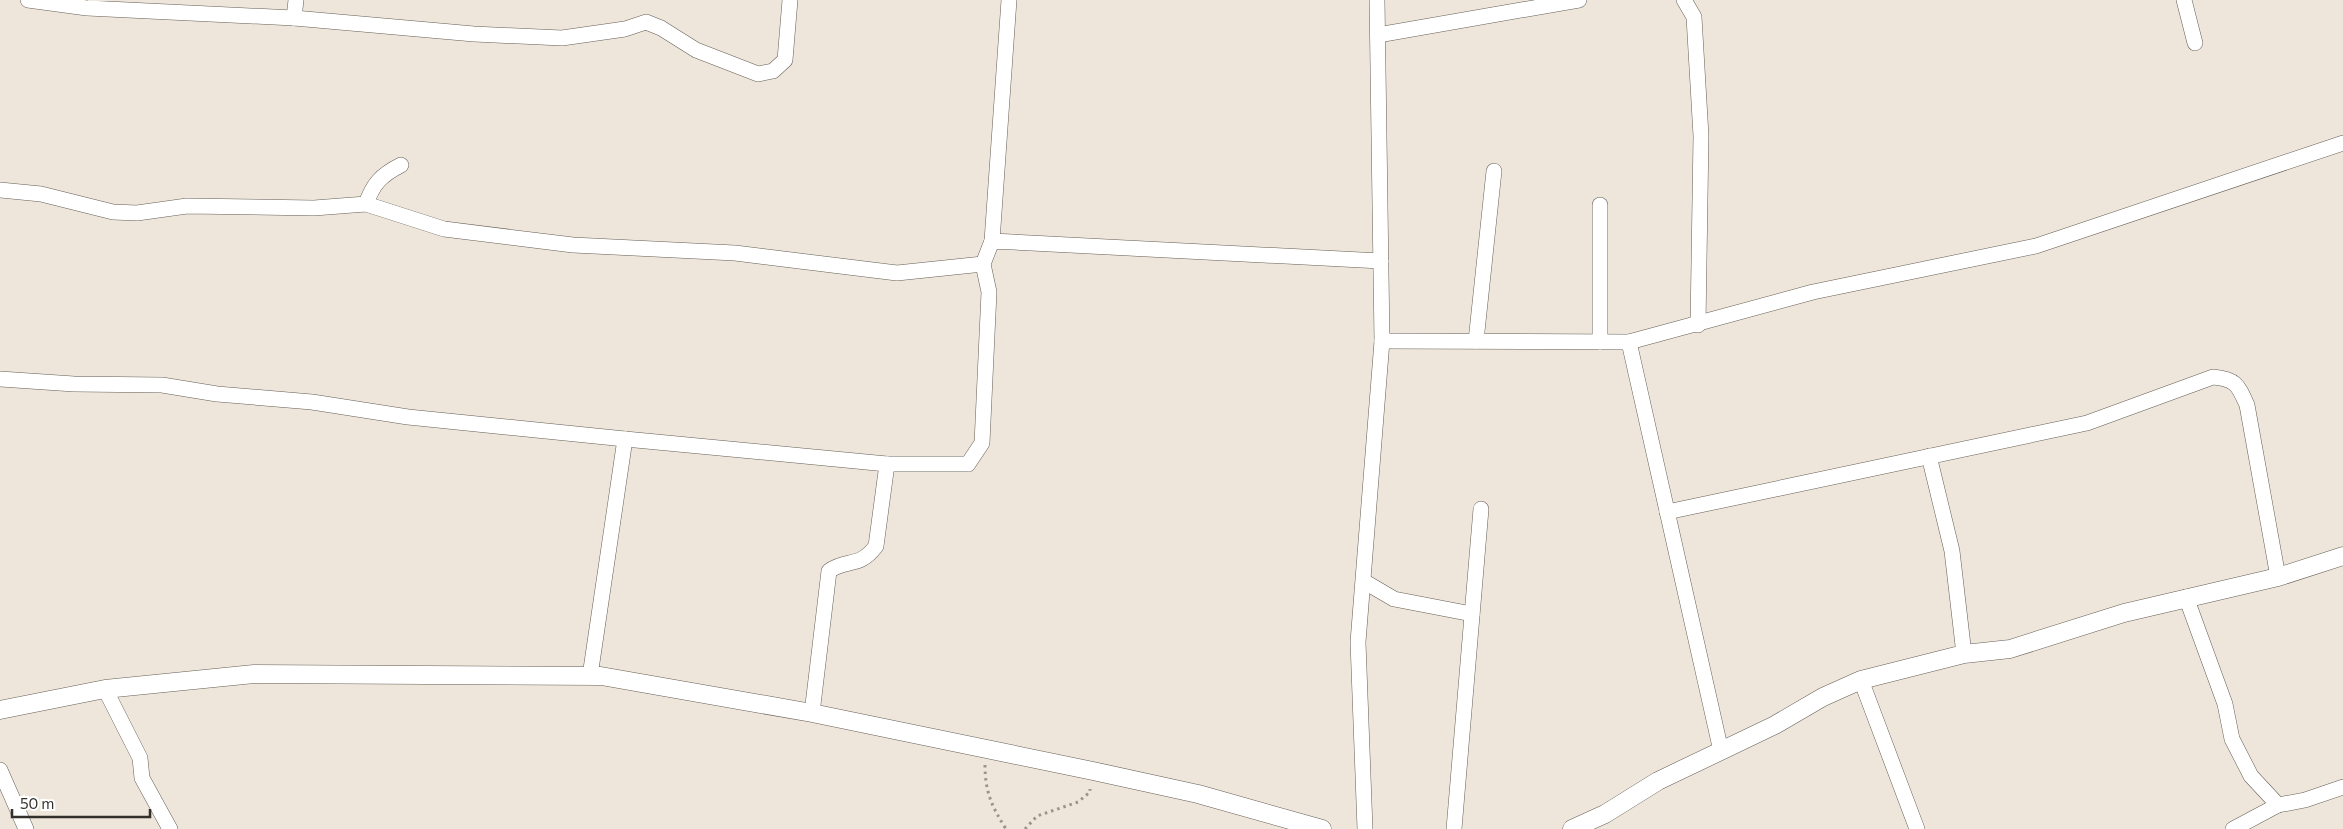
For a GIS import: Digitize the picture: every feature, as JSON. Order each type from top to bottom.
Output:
[{"type":"street","points":[[28,0],[87,8],[294,18],[474,34],[562,38],[625,29],[646,22],[661,28],[696,50],[758,74],[774,71],[785,60],[790,0]]},
{"type":"street","points":[[294,18],[296,0]]},
{"type":"street","points":[[0,379],[74,384],[162,385],[217,394],[312,402],[441,421],[887,464],[968,464],[982,443],[988,292],[984,264],[992,241],[1009,0]]},
{"type":"street","points":[[1365,829],[1358,642],[1365,582],[1382,341],[1377,0]]},
{"type":"street","points":[[1378,35],[1579,0]]},
{"type":"street","points":[[1684,0],[1694,17],[1701,136],[1699,157],[1698,325]]},
{"type":"street","points":[[2184,0],[2195,43]]},
{"type":"street","points":[[1382,341],[1629,342],[1698,325],[1813,292],[2036,246],[2343,143]]},
{"type":"street","points":[[366,204],[372,186],[384,174],[400,165]]},
{"type":"street","points":[[1476,341],[1494,171]]},
{"type":"street","points":[[0,190],[41,194],[113,212],[137,213],[187,206],[314,208],[366,204],[444,229],[573,244],[736,253],[897,273],[984,264]]},
{"type":"street","points":[[1600,205],[1600,342]]},
{"type":"street","points":[[992,241],[1381,261]]},
{"type":"street","points":[[1629,342],[1721,751]]},
{"type":"street","points":[[1667,512],[2087,423],[2213,378],[2226,378],[2237,384],[2247,405],[2278,577]]},
{"type":"street","points":[[590,676],[625,439]]},
{"type":"street","points":[[1930,456],[1952,551],[1964,654]]},
{"type":"street","points":[[812,713],[829,571],[833,568],[854,564],[868,557],[876,546],[887,464]]},
{"type":"street","points":[[1454,829],[1481,509]]},
{"type":"street","points":[[1572,829],[1605,814],[1658,781],[1774,725],[1861,680],[1964,654],[2010,649],[2124,612],[2278,577],[2343,556]]},
{"type":"street","points":[[1365,582],[1394,600],[1472,614]]},
{"type":"street","points":[[2186,597],[2225,704],[2232,739],[2250,776],[2278,805]]},
{"type":"street","points":[[0,710],[105,689],[254,674],[590,676],[812,713],[1093,771],[1198,794],[1322,829]]},
{"type":"street","points":[[1861,680],[1917,829]]},
{"type":"street","points":[[105,689],[119,721],[140,758],[142,778],[170,829]]},
{"type":"street","points":[[0,770],[26,829]]},
{"type":"street","points":[[2233,829],[2278,805],[2304,800],[2343,787]]},
{"type":"path","points":[[985,750],[985,779],[991,806],[1006,829]]},
{"type":"path","points":[[1025,829],[1037,816],[1058,807],[1078,802],[1090,792],[1093,771]]}]
